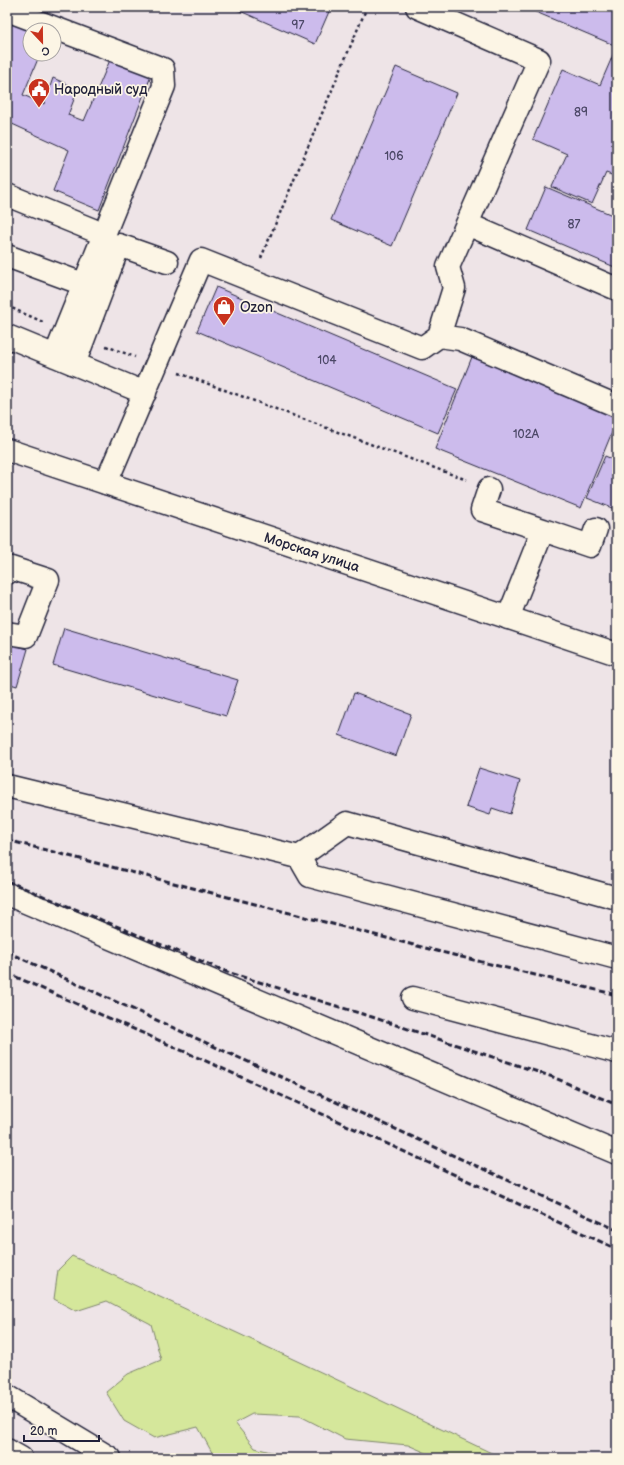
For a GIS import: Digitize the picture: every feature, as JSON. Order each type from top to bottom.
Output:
[{"type":"main road","points":[[106,483],[201,260],[422,348],[439,336],[454,288],[448,267],[539,60],[417,7]]},
{"type":"main road","points":[[7,10],[163,69],[164,86],[83,284],[74,334]]},
{"type":"main road","points":[[7,195],[103,234]]},
{"type":"main road","points":[[467,224],[617,289]]},
{"type":"main road","points":[[64,360],[74,334],[119,245],[167,262]]},
{"type":"main road","points":[[7,256],[83,284]]},
{"type":"main road","points":[[7,336],[145,393]]},
{"type":"main road","points":[[439,336],[460,339],[617,406]]},
{"type":"main road","name":"Морская улица","points":[[7,450],[617,654]]},
{"type":"main road","points":[[489,489],[482,510],[590,546],[596,529]]},
{"type":"main road","points":[[508,618],[543,530]]},
{"type":"main road","points":[[7,573],[11,568],[48,580],[26,636],[7,633]]},
{"type":"main road","points":[[7,786],[299,857],[310,876],[617,958]]},
{"type":"main road","points":[[299,857],[347,823],[617,898]]},
{"type":"main road","points":[[7,894],[617,1153]]},
{"type":"main road","points":[[412,998],[617,1052]]},
{"type":"main road","points":[[7,1396],[110,1458]]},
{"type":"main road","points":[[7,1450],[20,1458]]},
{"type":"path","points":[[251,280],[367,7]]},
{"type":"path","points":[[7,306],[74,334],[489,489]]},
{"type":"green space","points":[[72,1256],[502,1458],[438,1458],[408,1445],[345,1439],[300,1416],[252,1414],[235,1423],[255,1448],[295,1458],[215,1458],[198,1427],[154,1438],[124,1421],[106,1392],[128,1374],[161,1360],[151,1324],[107,1301],[76,1311],[54,1299],[58,1270]]},
{"type":"building","points":[[231,7],[331,7],[315,44]]},
{"type":"building","points":[[524,7],[617,7],[617,46],[609,43]]},
{"type":"building","name":"Народный суд","points":[[7,19],[22,26],[22,62],[37,62],[23,95],[44,104],[53,78],[78,89],[68,115],[84,121],[110,60],[151,76],[99,210],[53,191],[69,150],[10,123],[7,130]]},
{"type":"building","points":[[616,48],[617,177],[606,173],[592,204],[552,187],[567,154],[533,139],[563,69],[600,85]]},
{"type":"building","points":[[396,67],[457,93],[392,246],[331,220]]},
{"type":"building","points":[[546,187],[617,217],[617,268],[528,230]]},
{"type":"building","points":[[216,287],[457,389],[438,433],[197,331]]},
{"type":"building","points":[[472,357],[617,416],[617,420],[581,508],[435,449]]},
{"type":"building","points":[[605,456],[617,461],[617,510],[587,498]]},
{"type":"building","points":[[64,628],[238,680],[226,716],[53,665]]},
{"type":"building","points":[[7,643],[28,649],[17,686],[7,683]]},
{"type":"building","points":[[354,693],[411,714],[396,756],[339,735]]},
{"type":"building","points":[[479,768],[520,781],[510,814],[492,808],[490,815],[466,807]]},
{"type":"railway","points":[[7,840],[437,951],[617,995]]},
{"type":"railway","points":[[7,881],[230,973],[372,1017],[553,1077],[617,1105]]},
{"type":"railway","points":[[7,952],[617,1230]]},
{"type":"railway","points":[[7,973],[217,1066],[617,1249]]},
{"type":"place","name":"Народный суд","points":[[39,108]]},
{"type":"place","name":"Ozon","points":[[224,326]]}]
